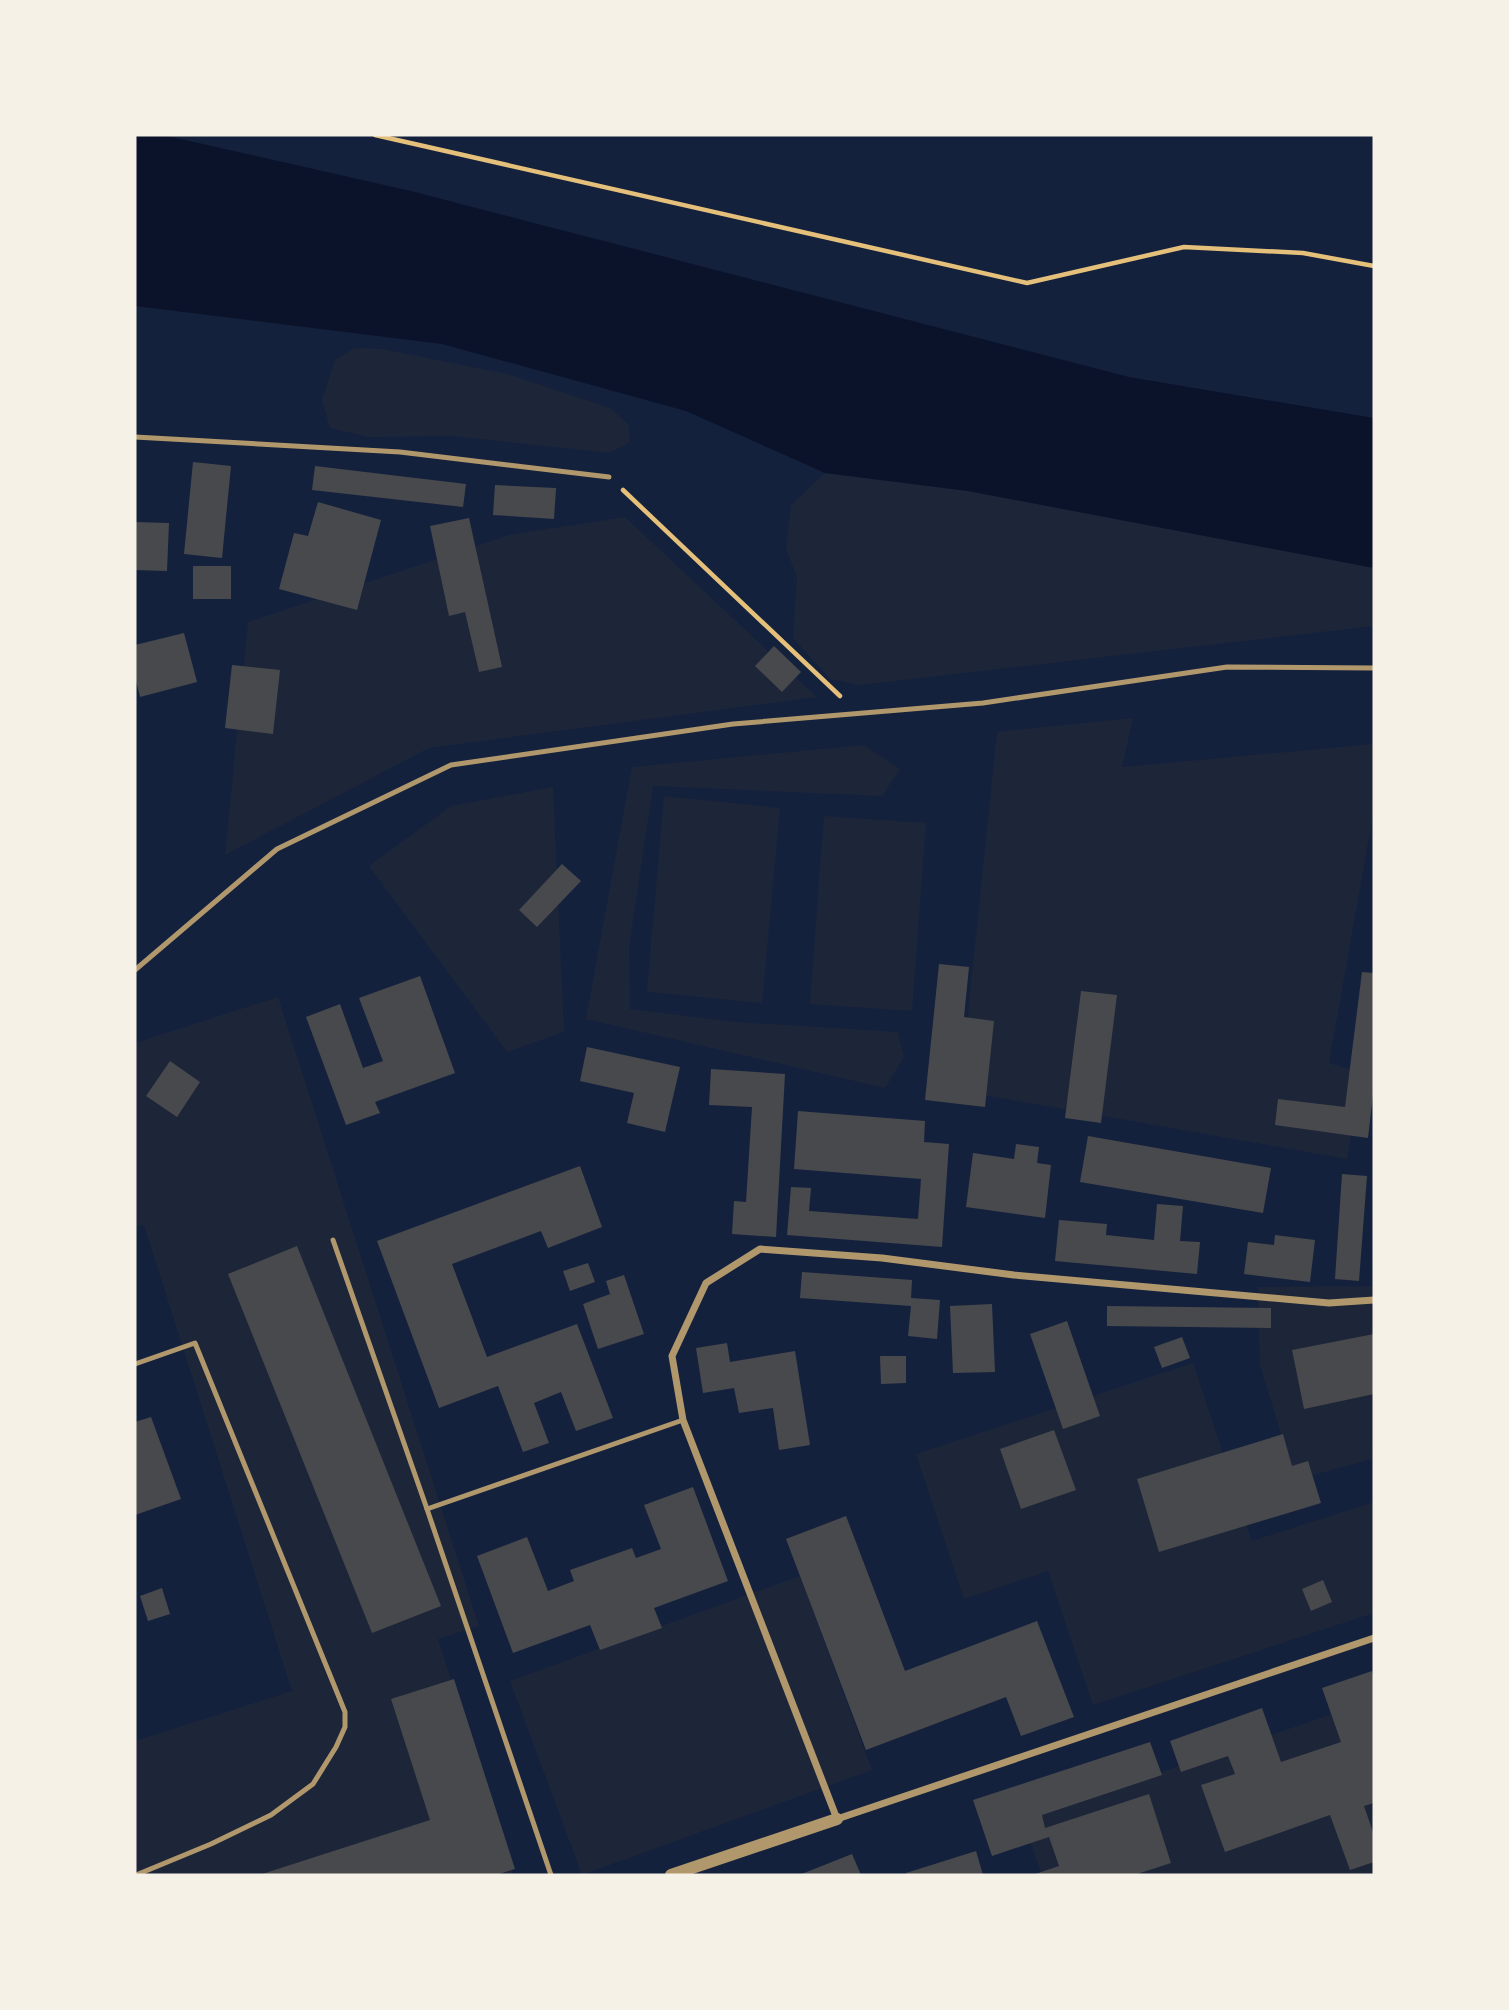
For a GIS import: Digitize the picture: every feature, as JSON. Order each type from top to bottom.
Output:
[{"type":"street","points":[[837,1819],[683,1420],[672,1356],[706,1283],[760,1249],[882,1258],[1014,1275],[1329,1303],[1374,1300]]},
{"type":"street","points":[[680,1874],[1374,1638]]},
{"type":"lane","points":[[135,437],[400,452],[609,477]]},
{"type":"lane","points":[[135,970],[277,849],[451,765],[733,724],[983,703],[1227,667],[1374,668]]},
{"type":"lane","points":[[333,1240],[551,1875]]},
{"type":"lane","points":[[135,1364],[195,1343],[345,1712],[345,1727],[313,1784],[271,1815],[211,1844],[136,1875]]},
{"type":"lane","points":[[427,1509],[683,1420]]},
{"type":"path","points":[[375,135],[1027,283],[1184,247],[1303,253],[1374,266]]},
{"type":"path","points":[[609,477],[858,714]]},
{"type":"shaded area","points":[[135,135],[163,135],[411,191],[1129,377],[1374,418],[1374,568],[968,491],[825,473],[686,411],[442,344],[135,306]]},
{"type":"shaded area","points":[[354,348],[382,349],[507,374],[610,408],[628,424],[630,442],[609,453],[452,436],[368,437],[330,428],[322,400],[335,360]]},
{"type":"shaded area","points":[[825,473],[968,491],[1374,568],[1374,626],[860,685],[830,679],[793,638],[797,578],[786,548],[791,505]]},
{"type":"shaded area","points":[[625,517],[817,697],[429,748],[225,855],[248,622],[509,535]]},
{"type":"shaded area","points":[[1133,718],[1122,767],[1374,744],[1374,809],[1329,1063],[1362,1073],[1347,1159],[960,1091],[997,732]]},
{"type":"shaded area","points":[[864,745],[900,769],[882,796],[653,786],[629,947],[630,1009],[736,1022],[898,1032],[904,1057],[885,1088],[586,1019],[632,767]]},
{"type":"shaded area","points":[[553,787],[564,1032],[507,1052],[369,866],[451,806]]},
{"type":"shaded area","points":[[664,796],[780,808],[762,1003],[647,992]]},
{"type":"shaded area","points":[[824,816],[926,823],[912,1011],[810,1004]]},
{"type":"shaded area","points":[[278,997],[479,1626],[438,1639],[513,1875],[135,1875],[135,1741],[292,1691],[144,1225],[135,1227],[135,1043]]},
{"type":"shaded area","points":[[1374,1286],[1372,1459],[1295,1480],[1260,1365],[1258,1287]]},
{"type":"shaded area","points":[[1193,1363],[1252,1541],[1374,1502],[1374,1613],[1093,1705],[1048,1571],[964,1599],[916,1454]]},
{"type":"shaded area","points":[[800,1576],[872,1770],[582,1875],[510,1681]]},
{"type":"shaded area","points":[[1374,1700],[1374,1875],[1042,1875],[1022,1819]]},
{"type":"building","points":[[193,462],[231,466],[222,558],[184,554]]},
{"type":"building","points":[[315,466],[466,484],[463,507],[312,490]]},
{"type":"building","points":[[495,485],[556,488],[554,519],[493,515]]},
{"type":"building","points":[[318,502],[381,520],[357,610],[279,589],[294,533],[308,536]]},
{"type":"building","points":[[469,518],[502,667],[479,672],[465,612],[449,616],[430,526]]},
{"type":"building","points":[[135,522],[169,523],[167,571],[135,570]]},
{"type":"building","points":[[193,566],[231,566],[231,599],[193,599]]},
{"type":"building","points":[[184,633],[197,682],[140,697],[135,676],[135,645]]},
{"type":"building","points":[[774,646],[801,672],[782,692],[755,666]]},
{"type":"building","points":[[232,665],[280,670],[273,734],[225,728]]},
{"type":"building","points":[[562,864],[581,881],[537,927],[519,910]]},
{"type":"building","points":[[939,964],[969,967],[964,1017],[994,1021],[985,1107],[925,1100]]},
{"type":"building","points":[[1362,972],[1374,973],[1374,1086],[1368,1138],[1275,1125],[1278,1099],[1345,1107]]},
{"type":"building","points":[[420,976],[455,1073],[375,1102],[380,1113],[346,1125],[306,1017],[340,1004],[363,1068],[383,1061],[359,998]]},
{"type":"building","points":[[1081,991],[1117,995],[1101,1123],[1065,1118]]},
{"type":"building","points":[[587,1047],[680,1067],[665,1132],[627,1123],[634,1093],[580,1081]]},
{"type":"building","points":[[170,1061],[200,1082],[177,1117],[146,1096]]},
{"type":"building","points":[[711,1069],[785,1074],[776,1237],[732,1234],[734,1201],[746,1202],[752,1107],[709,1105]]},
{"type":"building","points":[[798,1111],[925,1121],[924,1142],[949,1144],[942,1247],[787,1235],[791,1187],[811,1188],[809,1211],[918,1219],[921,1179],[794,1169]]},
{"type":"building","points":[[1088,1136],[1271,1168],[1263,1213],[1080,1182]]},
{"type":"building","points":[[1016,1144],[1039,1147],[1037,1163],[1051,1165],[1045,1218],[966,1207],[973,1153],[1014,1159]]},
{"type":"building","points":[[580,1166],[602,1227],[548,1248],[541,1231],[452,1264],[487,1357],[577,1324],[613,1418],[576,1431],[561,1392],[534,1403],[549,1443],[523,1452],[498,1386],[439,1408],[377,1241]]},
{"type":"building","points":[[1342,1174],[1367,1176],[1359,1281],[1335,1279]]},
{"type":"building","points":[[1157,1204],[1183,1206],[1180,1241],[1200,1242],[1197,1274],[1055,1261],[1059,1220],[1107,1224],[1106,1235],[1154,1240]]},
{"type":"building","points":[[1275,1235],[1315,1240],[1310,1282],[1244,1274],[1248,1242],[1274,1245]]},
{"type":"building","points":[[297,1246],[441,1606],[372,1633],[228,1274]]},
{"type":"building","points":[[588,1263],[595,1282],[570,1291],[563,1271]]},
{"type":"building","points":[[802,1272],[912,1280],[911,1298],[940,1300],[937,1339],[908,1336],[911,1306],[800,1298]]},
{"type":"building","points":[[624,1275],[644,1334],[598,1349],[583,1304],[610,1294],[606,1281]]},
{"type":"building","points":[[992,1304],[995,1372],[953,1373],[950,1306]]},
{"type":"building","points":[[1107,1306],[1271,1308],[1271,1328],[1107,1326]]},
{"type":"building","points":[[1067,1321],[1100,1416],[1063,1429],[1030,1334]]},
{"type":"building","points":[[1374,1334],[1374,1394],[1304,1409],[1292,1350]]},
{"type":"building","points":[[1182,1337],[1190,1358],[1162,1368],[1154,1347]]},
{"type":"building","points":[[727,1343],[730,1362],[795,1351],[810,1445],[779,1450],[773,1408],[739,1413],[734,1388],[703,1393],[696,1348]]},
{"type":"building","points":[[880,1356],[906,1356],[906,1383],[881,1384]]},
{"type":"building","points":[[151,1417],[181,1499],[135,1515],[135,1422]]},
{"type":"building","points":[[1054,1430],[1076,1490],[1021,1509],[1000,1449]]},
{"type":"building","points":[[1283,1434],[1292,1466],[1308,1461],[1321,1503],[1159,1552],[1137,1479]]},
{"type":"building","points":[[693,1487],[728,1581],[654,1608],[662,1628],[600,1650],[590,1625],[513,1653],[477,1556],[527,1537],[548,1591],[574,1581],[570,1570],[632,1548],[636,1558],[661,1549],[644,1505]]},
{"type":"building","points":[[846,1516],[905,1671],[1037,1621],[1074,1717],[1021,1736],[1006,1697],[866,1750],[786,1539]]},
{"type":"building","points":[[1323,1580],[1332,1602],[1311,1611],[1302,1589]]},
{"type":"building","points":[[162,1588],[170,1614],[148,1621],[140,1596]]},
{"type":"building","points":[[1372,1671],[1374,1803],[1364,1806],[1374,1835],[1374,1862],[1350,1870],[1330,1815],[1225,1852],[1201,1785],[1235,1774],[1228,1756],[1181,1772],[1170,1741],[1262,1708],[1281,1762],[1341,1742],[1322,1688]]},
{"type":"building","points":[[454,1679],[515,1869],[496,1875],[259,1875],[430,1820],[391,1699]]},
{"type":"building","points":[[1150,1742],[1162,1775],[1042,1815],[1045,1828],[1149,1794],[1171,1863],[1134,1875],[1032,1875],[1059,1866],[1049,1837],[992,1856],[973,1800]]},
{"type":"building","points":[[976,1851],[983,1875],[906,1873]]},
{"type":"building","points":[[852,1854],[861,1875],[799,1875]]}]
